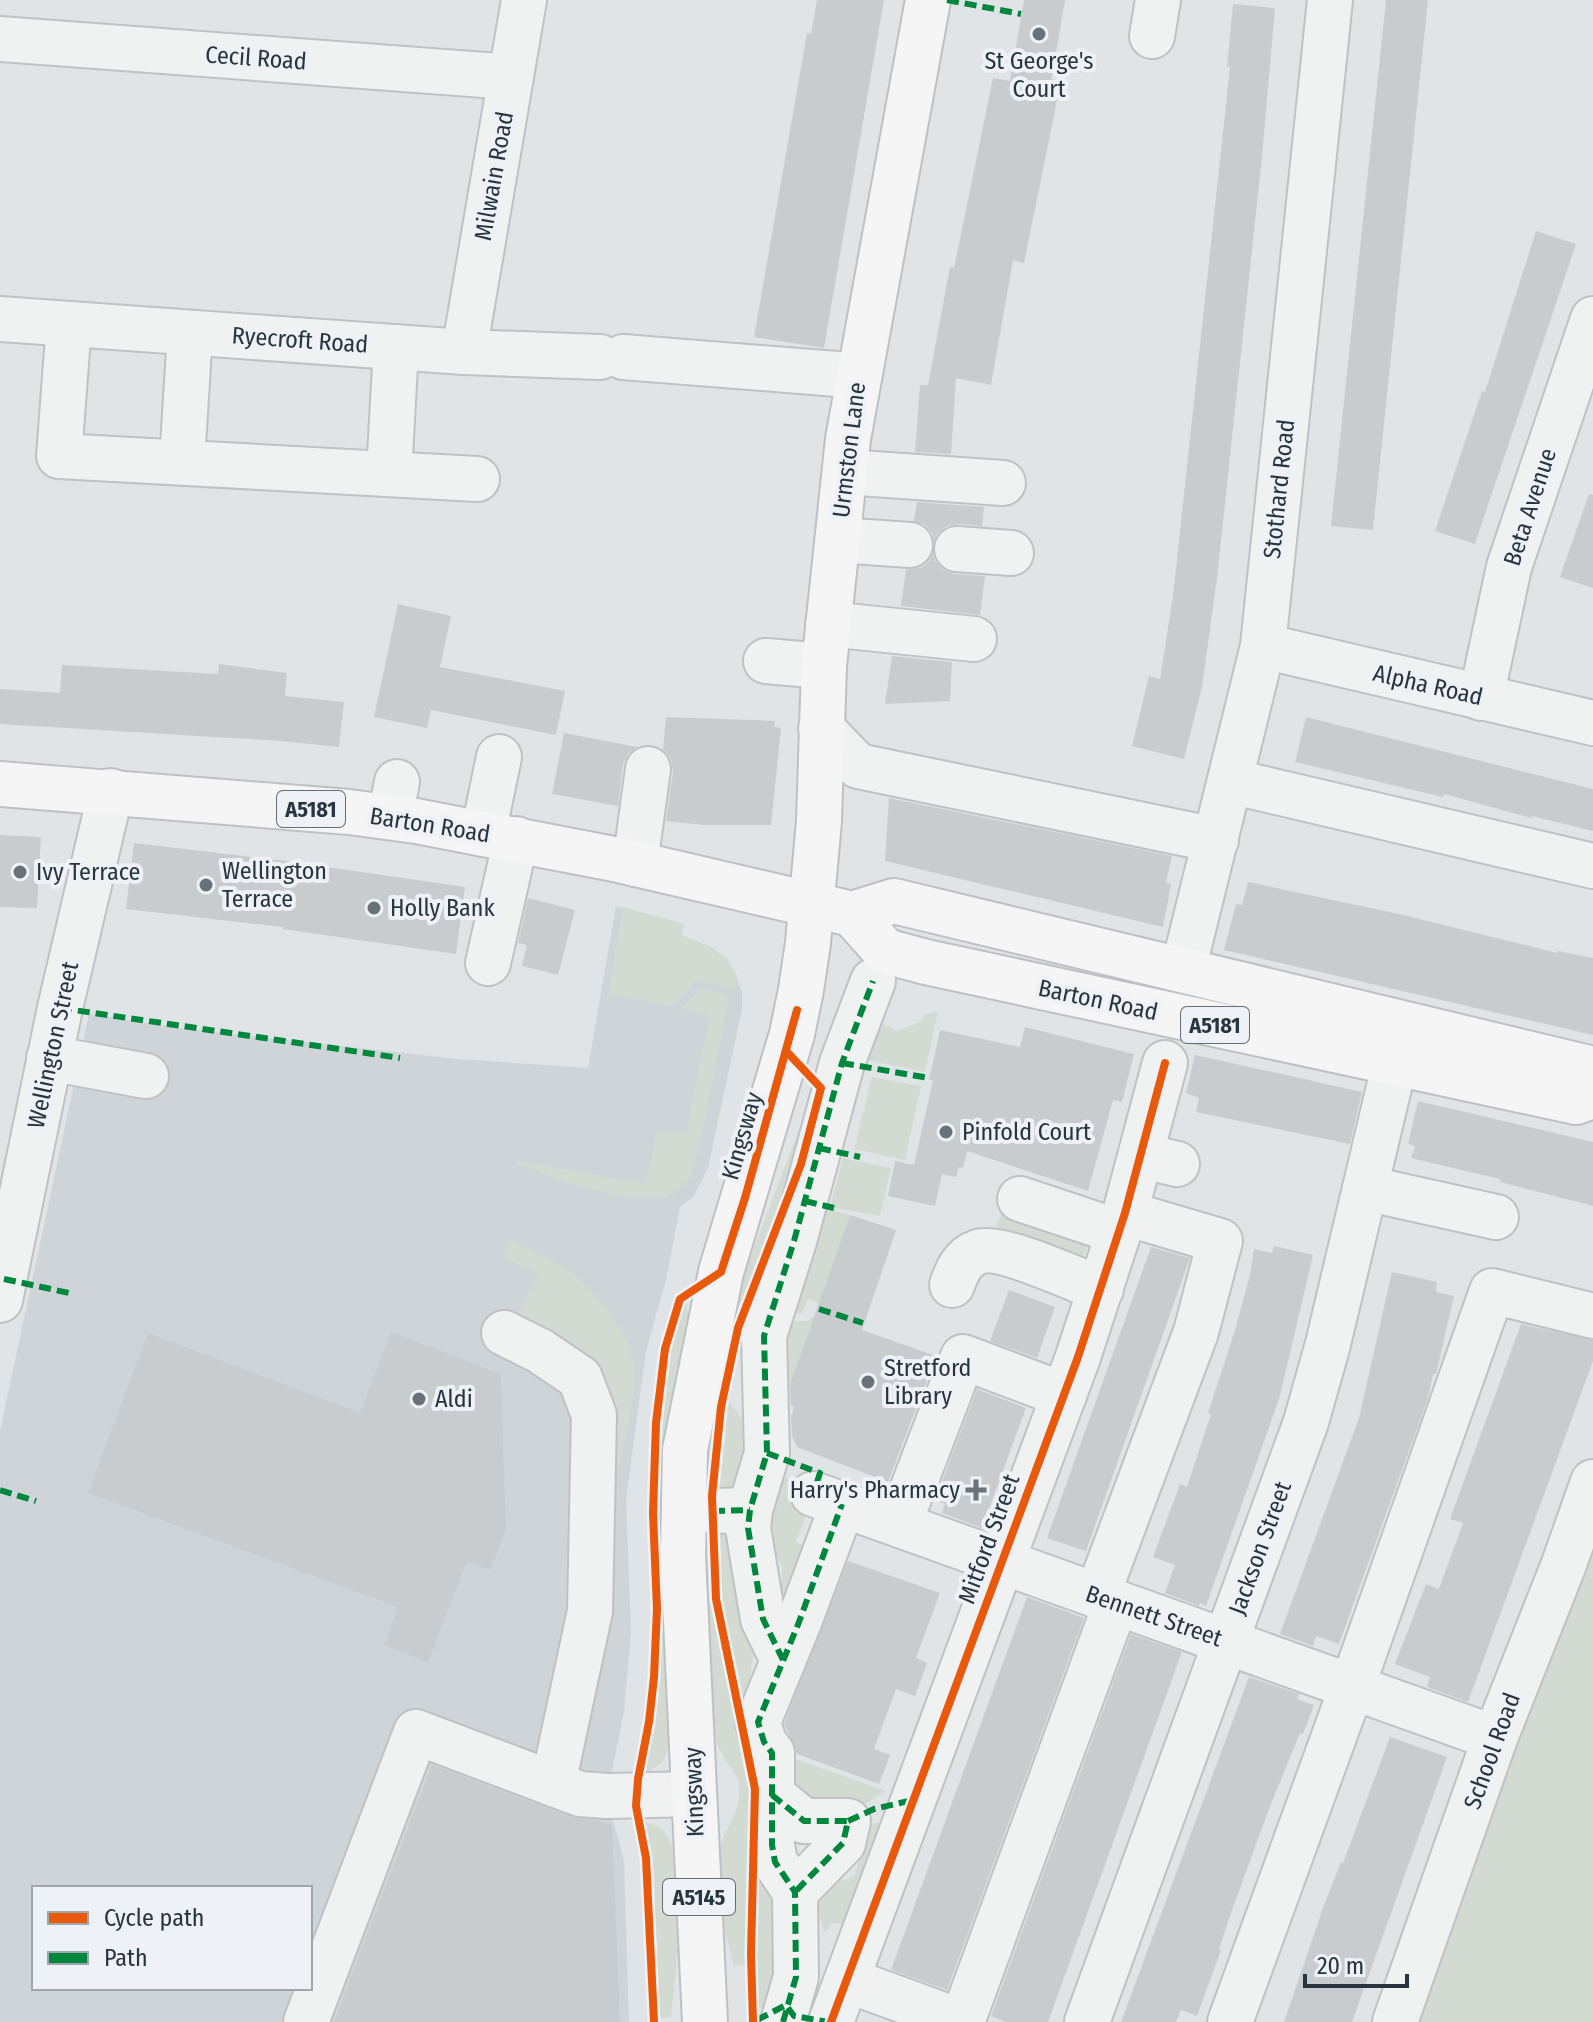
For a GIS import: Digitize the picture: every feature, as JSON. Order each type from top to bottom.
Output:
[{"type":"main road","name":"Urmston Lane","points":[[810,905],[819,821],[824,666],[845,472],[858,380],[900,166],[928,0]]},
{"type":"main road","name":"Barton Road","points":[[0,784],[111,791],[394,800],[500,837],[635,864],[852,914],[894,901],[1585,1067],[1593,1076]]},
{"type":"main road","name":"Kingsway","points":[[705,2022],[683,1557],[685,1450],[721,1272],[792,1034],[808,943],[810,905]]},
{"type":"main road","name":"Barton Road","points":[[852,914],[885,951],[1576,1102],[1593,1096]]},
{"type":"main road","points":[[1173,1016],[1183,970]]},
{"type":"street","name":"Milwain Road","points":[[464,352],[524,0]]},
{"type":"street","name":"Stothard Road","points":[[1183,970],[1263,646],[1330,0]]},
{"type":"street","name":"Cecil Road","points":[[0,39],[511,77]]},
{"type":"street","name":"Ryecroft Road","points":[[0,319],[464,352],[611,357],[837,374],[858,380]]},
{"type":"street","name":"Beta Avenue","points":[[1481,698],[1509,567],[1593,319]]},
{"type":"street","points":[[69,324],[59,456],[477,479]]},
{"type":"street","points":[[182,462],[190,333]]},
{"type":"street","points":[[389,474],[396,347]]},
{"type":"street","points":[[845,472],[1003,483]]},
{"type":"street","points":[[838,540],[910,545]]},
{"type":"street","points":[[957,549],[1011,553]]},
{"type":"street","points":[[828,624],[974,639]]},
{"type":"street","name":"Alpha Road","points":[[1263,646],[1593,723]]},
{"type":"street","points":[[766,661],[824,666]]},
{"type":"street","points":[[821,728],[858,766],[1216,840]]},
{"type":"street","points":[[488,963],[500,837],[499,757]]},
{"type":"street","points":[[635,864],[648,769]]},
{"type":"street","points":[[1230,781],[1593,866]]},
{"type":"street","name":"Wellington Street","points":[[0,1300],[49,1058],[111,791]]},
{"type":"street","points":[[783,1660],[763,1619],[737,1516],[767,1453],[764,1336],[864,995]]},
{"type":"street","points":[[49,1058],[146,1076]]},
{"type":"street","name":"Jackson Street","points":[[1087,2022],[1318,1384],[1395,1062]]},
{"type":"street","name":"Mitford Street","points":[[790,2017],[847,1980],[1064,1395],[1122,1222],[1159,1160],[1165,1063]]},
{"type":"street","points":[[1365,1188],[1496,1217]]},
{"type":"street","points":[[847,1980],[962,2022],[1196,1332],[1220,1241],[1020,1199]]},
{"type":"street","points":[[952,1285],[960,1264],[977,1252],[997,1250],[1101,1289]]},
{"type":"street","points":[[1230,2022],[1492,1291],[1593,1316]]},
{"type":"street","points":[[504,1333],[540,1351],[580,1378],[594,1415],[590,1611],[553,1784]]},
{"type":"street","points":[[899,1524],[963,1357],[1064,1395]]},
{"type":"street","name":"Bennett Street","points":[[767,1453],[820,1473],[823,1497],[1495,1738]]},
{"type":"street","name":"School Road","points":[[1395,2022],[1495,1738],[1593,1482]]},
{"type":"street","points":[[790,2017],[796,1977],[795,1892],[775,1862],[772,1845],[772,1753],[764,1742],[758,1722],[783,1660],[823,1497]]},
{"type":"street","points":[[306,2022],[416,1732],[580,1794],[694,1794]]},
{"type":"street","points":[[772,1795],[804,1821],[848,1821],[874,1809],[905,1801]]},
{"type":"street","points":[[795,1892],[843,1843],[848,1821]]},
{"type":"shaded area","points":[[616,906],[684,924],[681,935],[711,947],[728,960],[742,991],[742,1009],[708,1168],[694,1196],[680,1207],[666,1280],[646,1351],[626,1500],[631,1633],[624,1712],[610,1780],[612,1816],[624,1861],[629,2022],[0,2022],[0,1431],[89,1014],[171,1027],[458,1059],[588,1068]]},
{"type":"shaded area","points":[[623,907],[684,924],[681,935],[713,950],[732,967],[737,975],[734,989],[697,980],[671,1007],[609,993]]},
{"type":"shaded area","points":[[702,988],[729,998],[698,1152],[689,1179],[675,1193],[662,1198],[627,1197],[577,1186],[517,1164],[517,1161],[646,1184],[657,1131],[686,1133],[710,1015],[681,1009]]},
{"type":"shaded area","points":[[938,1012],[925,1072],[853,1057],[861,1040],[884,1024],[896,1031],[920,1022],[925,1014]]},
{"type":"shaded area","points":[[872,1077],[921,1086],[905,1160],[854,1149]]},
{"type":"shaded area","points":[[810,1101],[796,1161],[731,1334],[715,1417],[708,1496],[701,1496],[702,1468],[734,1300]]},
{"type":"shaded area","points":[[843,1158],[891,1168],[880,1216],[830,1207]]},
{"type":"shaded area","points":[[813,1206],[850,1215],[820,1304],[808,1299],[802,1313],[780,1313]]},
{"type":"shaded area","points":[[1002,1212],[1089,1241],[1084,1256],[1061,1261],[993,1238]]},
{"type":"shaded area","points":[[512,1240],[576,1276],[607,1310],[630,1350],[633,1389],[617,1477],[609,1478],[611,1424],[515,1323],[538,1273],[504,1258]]},
{"type":"shaded area","points":[[686,1303],[689,1323],[664,1496],[657,1497],[669,1355]]},
{"type":"shaded area","points":[[817,1313],[784,1403],[782,1321],[808,1321]]},
{"type":"shaded area","points":[[729,1402],[756,1436],[737,1488],[719,1496]]},
{"type":"shaded area","points":[[788,1477],[807,1481],[797,1510],[805,1518],[796,1542],[821,1552],[772,1623],[782,1568],[764,1525],[779,1483]]},
{"type":"shaded area","points":[[708,1526],[712,1607],[749,1793],[746,1965],[734,1966],[721,1914],[716,1875],[722,1842],[737,1806],[739,1786],[718,1747],[711,1724],[701,1527]]},
{"type":"shaded area","points":[[719,1526],[734,1531],[757,1637],[747,1692],[743,1695],[722,1601]]},
{"type":"shaded area","points":[[658,1527],[665,1527],[670,1744],[663,1761],[645,1775],[655,1712],[659,1651]]},
{"type":"shaded area","points":[[1593,1537],[1593,2022],[1414,2022],[1513,1745]]},
{"type":"shaded area","points":[[779,1753],[886,1791],[860,1808],[804,1812]]},
{"type":"shaded area","points":[[899,1817],[850,1918],[843,1924],[831,1923],[829,1929],[824,1931],[814,1899],[824,1881],[846,1880],[855,1875],[868,1828]]},
{"type":"shaded area","points":[[645,1822],[662,1830],[672,1845],[677,1866],[680,1919],[671,2017],[659,2018],[654,1869]]},
{"type":"shaded area","points":[[758,1865],[776,1888],[775,1999],[757,2011],[754,1960]]},
{"type":"building","points":[[817,0],[884,0],[824,348],[754,337],[807,33],[811,34]]},
{"type":"building","points":[[1024,0],[1065,0],[1050,89],[1059,91],[1024,263],[1013,260],[991,385],[956,378],[951,454],[915,452],[920,385],[928,385],[950,267],[954,268],[993,78],[1010,81]]},
{"type":"building","points":[[1386,0],[1428,0],[1373,530],[1331,526]]},
{"type":"building","points":[[1233,4],[1275,8],[1217,578],[1202,687],[1184,759],[1132,746],[1149,676],[1160,679],[1173,596],[1230,67],[1227,67]]},
{"type":"building","points":[[1536,231],[1576,244],[1475,544],[1435,531],[1482,391],[1485,392]]},
{"type":"building","points":[[1589,494],[1593,495],[1593,588],[1560,577]]},
{"type":"building","points":[[917,502],[984,507],[982,526],[947,526],[934,541],[925,525],[914,521]]},
{"type":"building","points":[[933,553],[935,561],[944,570],[985,576],[980,615],[901,606],[906,570],[922,567]]},
{"type":"building","points":[[398,604],[451,616],[440,667],[565,691],[556,735],[431,710],[427,728],[374,717]]},
{"type":"building","points":[[892,656],[952,662],[950,701],[885,704]]},
{"type":"building","points":[[219,664],[287,673],[285,696],[344,702],[339,747],[0,724],[0,689],[60,693],[62,665],[218,674]]},
{"type":"building","points":[[666,717],[775,721],[774,727],[781,728],[771,825],[704,825],[666,821],[673,772],[671,759],[663,749]]},
{"type":"building","points":[[1306,717],[1593,789],[1593,831],[1444,794],[1443,797],[1295,762]]},
{"type":"building","points":[[564,733],[637,747],[628,754],[623,765],[618,806],[552,794]]},
{"type":"building","points":[[889,798],[1172,856],[1166,883],[1171,884],[1163,927],[885,861]]},
{"type":"building","name":"Ivy Terrace","points":[[0,835],[41,837],[37,908],[0,907]]},
{"type":"building","points":[[134,843],[465,887],[456,954],[283,927],[126,909]]},
{"type":"building","points":[[1248,882],[1399,914],[1557,953],[1593,958],[1593,1035],[1224,950],[1236,904],[1242,905]]},
{"type":"building","points":[[528,898],[575,910],[558,975],[522,966],[527,945],[518,943]]},
{"type":"building","points":[[1025,1027],[1134,1054],[1122,1102],[1113,1100],[1088,1191],[967,1151],[963,1168],[959,1167],[956,1177],[942,1174],[935,1206],[888,1196],[895,1161],[914,1165],[933,1080],[929,1080],[940,1030],[1020,1047]]},
{"type":"building","points":[[1195,1055],[1362,1092],[1350,1144],[1196,1112],[1199,1098],[1186,1093]]},
{"type":"building","points":[[1418,1101],[1593,1142],[1593,1206],[1411,1158],[1415,1146],[1408,1144]]},
{"type":"building","name":"Stretford Library","points":[[850,1215],[896,1230],[862,1330],[936,1356],[888,1482],[797,1447],[792,1436],[794,1407],[791,1405],[790,1385]]},
{"type":"building","points":[[1274,1246],[1313,1255],[1280,1396],[1206,1606],[1200,1603],[1199,1606],[1165,1593],[1175,1565],[1153,1557],[1180,1484],[1187,1487],[1211,1414],[1208,1413],[1235,1330],[1254,1249],[1272,1253]]},
{"type":"building","points":[[1151,1247],[1190,1258],[1086,1551],[1047,1538]]},
{"type":"building","points":[[1392,1272],[1437,1282],[1436,1292],[1454,1296],[1436,1374],[1433,1374],[1428,1398],[1339,1644],[1316,1636],[1313,1646],[1280,1634],[1359,1418]]},
{"type":"building","points":[[1009,1290],[1055,1307],[1037,1358],[990,1341]]},
{"type":"building","points":[[1521,1324],[1593,1340],[1593,1361],[1468,1702],[1427,1687],[1430,1677],[1395,1664],[1426,1584],[1439,1589],[1463,1523],[1450,1519]]},
{"type":"building","points":[[391,1332],[501,1374],[506,1530],[490,1570],[467,1561],[428,1662],[384,1645],[398,1607],[88,1493],[148,1333],[360,1413]]},
{"type":"building","points":[[977,1389],[1026,1408],[982,1528],[942,1513],[945,1504],[935,1500]]},
{"type":"building","points":[[848,1561],[940,1593],[916,1658],[927,1663],[915,1696],[896,1689],[874,1749],[890,1755],[879,1784],[797,1754],[784,1723]]},
{"type":"building","points":[[1027,1597],[1084,1618],[947,1990],[891,1970]]},
{"type":"building","points":[[1131,1634],[1182,1652],[1048,2022],[1006,2022],[991,2016]]},
{"type":"building","points":[[1249,1677],[1299,1694],[1297,1699],[1314,1705],[1269,1809],[1197,2016],[1181,2010],[1176,2022],[1121,2022]]},
{"type":"building","points":[[1390,1737],[1447,1757],[1352,2022],[1284,2022],[1323,1908]]},
{"type":"building","points":[[432,1765],[571,1817],[597,1820],[612,1826],[620,2022],[334,2022]]},
{"type":"marked path","points":[[947,0],[1021,14]]},
{"type":"marked path","points":[[783,1660],[763,1619],[748,1528],[750,1510],[767,1453],[764,1336],[794,1241],[842,1063],[873,981]]},
{"type":"marked path","points":[[60,1008],[400,1058]]},
{"type":"marked path","points":[[842,1063],[929,1078]]},
{"type":"marked path","points":[[819,1148],[860,1157]]},
{"type":"marked path","points":[[805,1201],[834,1208]]},
{"type":"marked path","points":[[4,1279],[74,1294]]},
{"type":"marked path","points":[[819,1309],[863,1323]]},
{"type":"marked path","points":[[767,1453],[820,1473],[813,1494]]},
{"type":"marked path","points":[[0,1490],[36,1501]]},
{"type":"marked path","points":[[783,2022],[796,1977],[795,1892],[775,1862],[772,1845],[772,1753],[764,1742],[758,1722],[842,1504]]},
{"type":"marked path","points":[[713,1511],[750,1510]]},
{"type":"marked path","points":[[772,1795],[804,1821],[848,1821],[843,1843],[795,1892]]},
{"type":"marked path","points":[[848,1821],[874,1809],[913,1800]]},
{"type":"marked path","points":[[757,2020],[786,2005],[794,2016],[829,2022]]},
{"type":"cycle path","points":[[654,2022],[646,1858],[636,1806],[654,1677],[657,1609],[653,1513],[656,1423],[665,1349],[680,1299],[721,1272],[745,1198],[797,1010]]},
{"type":"cycle path","points":[[753,2022],[751,1954],[755,1789],[716,1599],[712,1496],[721,1407],[738,1328],[801,1164],[821,1088],[786,1051]]},
{"type":"cycle path","points":[[831,2022],[1078,1357],[1125,1213],[1165,1063]]},
{"type":"place","name":"St George's Court","points":[[1039,34]]},
{"type":"place","name":"Ivy Terrace","points":[[20,872]]},
{"type":"place","name":"Wellington Terrace","points":[[206,885]]},
{"type":"place","name":"Holly Bank","points":[[374,908]]},
{"type":"place","name":"Pinfold Court","points":[[946,1132]]},
{"type":"place","name":"Stretford Library","points":[[868,1382]]},
{"type":"place","name":"Aldi","points":[[419,1399]]},
{"type":"place","name":"Harry's Pharmacy","points":[[976,1490]]}]
